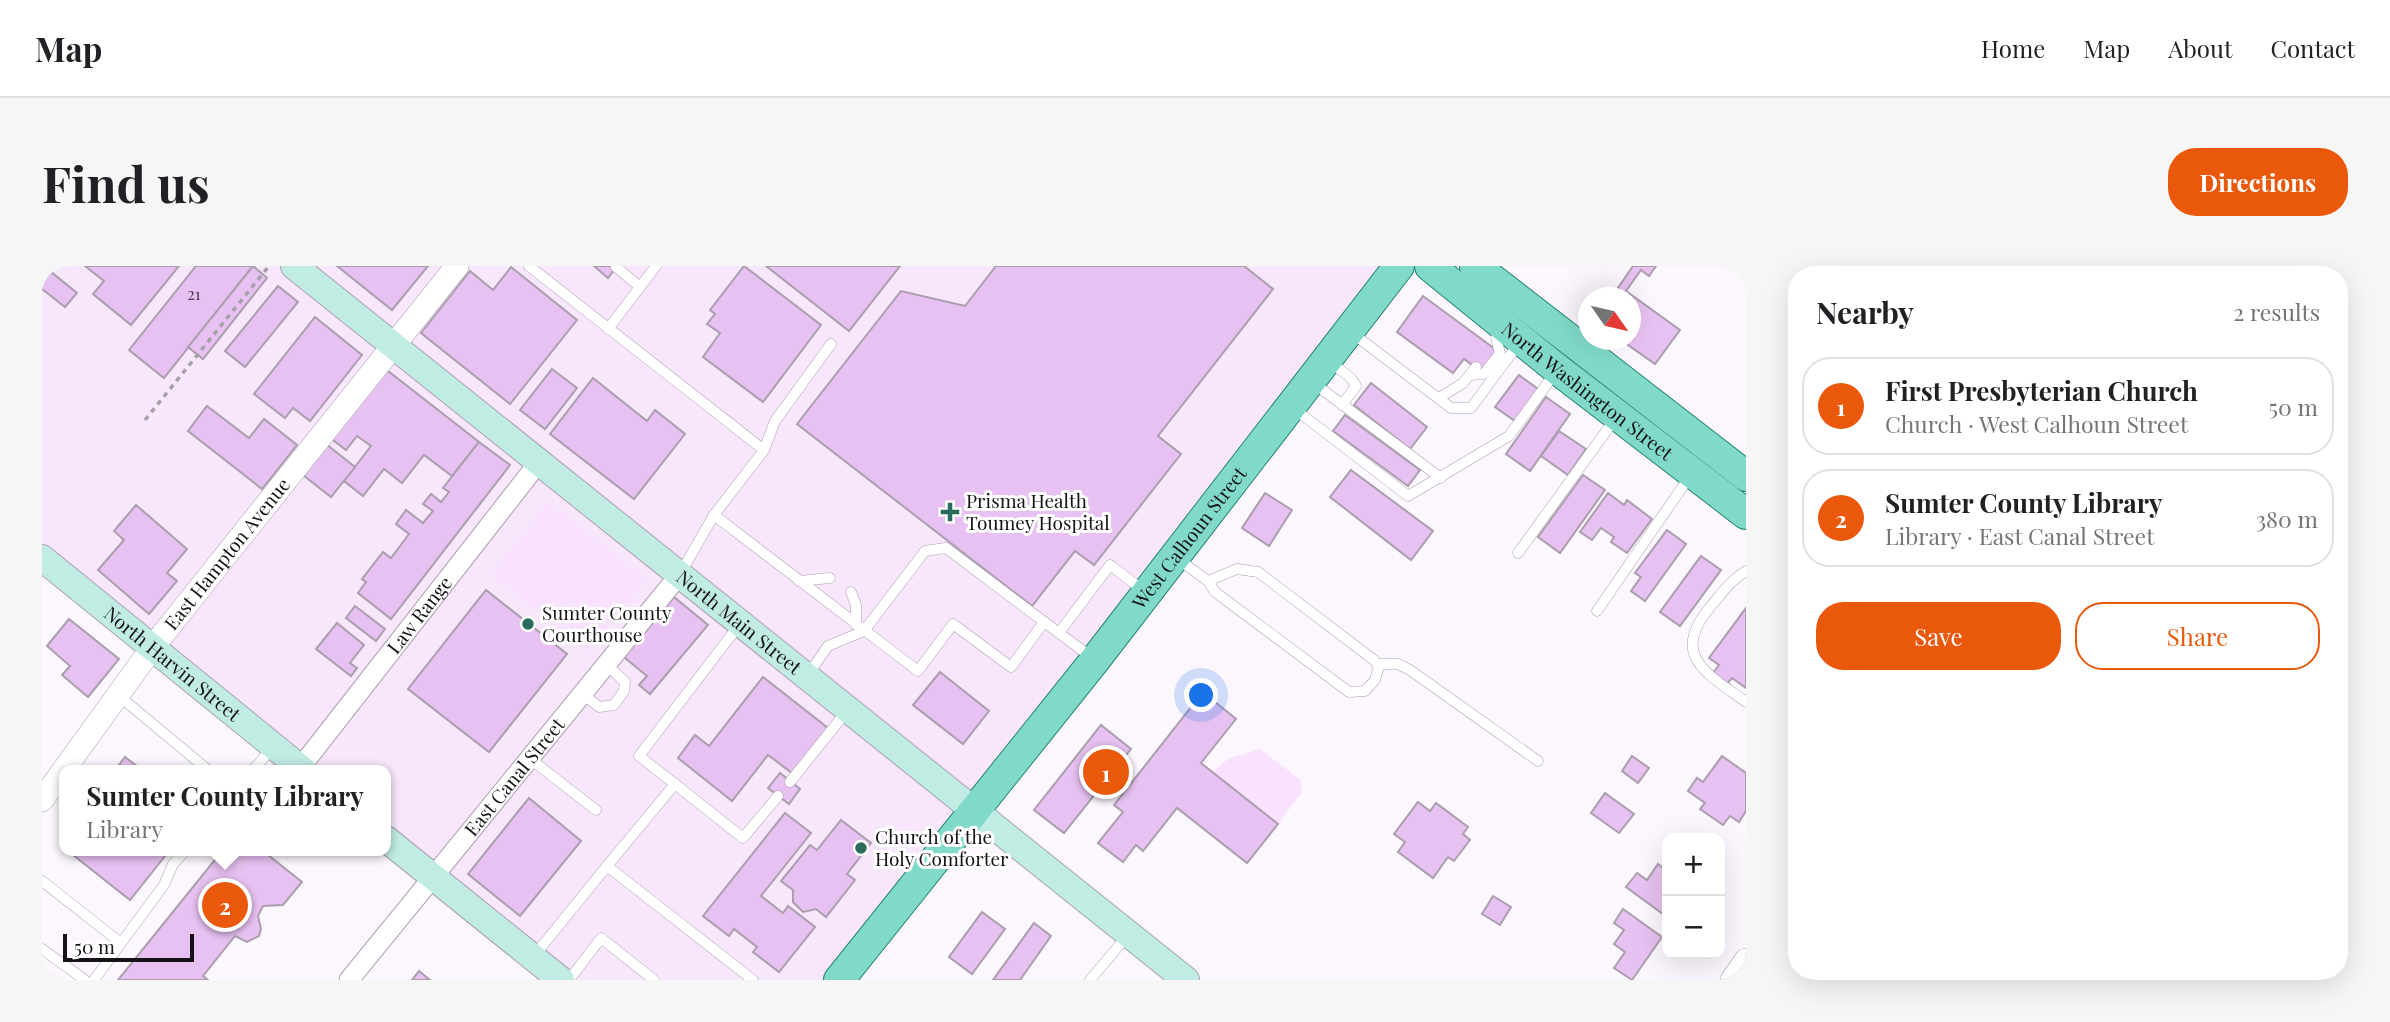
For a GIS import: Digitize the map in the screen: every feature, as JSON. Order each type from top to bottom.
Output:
[{"type":"main road","name":"North Main Street","points":[[294,266],[1185,980]]},
{"type":"main road","name":"West Calhoun Street","points":[[839,980],[1147,593],[1399,266]]},
{"type":"main road","name":"North Washington Street","points":[[1430,266],[1503,338],[1557,369],[1746,514]]},
{"type":"main road","name":"North Washington Street","points":[[1475,266],[1746,476]]},
{"type":"main road","name":"North Harvin Street","points":[[42,558],[296,765]]},
{"type":"main road","points":[[391,843],[561,980]]},
{"type":"street","name":"East Hampton Avenue","points":[[67,765],[152,648],[457,266]]},
{"type":"street","name":"Law Range","points":[[304,765],[540,462]]},
{"type":"street","name":"East Canal Street","points":[[349,980],[680,574]]},
{"type":"street","name":"East Hampton Avenue","points":[[42,800],[59,777]]},
{"type":"street","points":[[1732,980],[1746,960]]},
{"type":"lane","points":[[530,266],[764,450]]},
{"type":"lane","points":[[608,329],[656,266]]},
{"type":"lane","points":[[615,267],[640,287]]},
{"type":"lane","points":[[1349,331],[1451,408],[1471,408],[1503,338]]},
{"type":"lane","points":[[1440,398],[1463,383],[1473,371],[1484,374],[1500,353],[1503,338]]},
{"type":"lane","points":[[680,574],[714,515],[764,450],[775,421],[831,344]]},
{"type":"lane","points":[[1290,406],[1408,496],[1509,436],[1557,369]]},
{"type":"lane","points":[[1318,370],[1351,378],[1356,386],[1342,405]]},
{"type":"lane","points":[[1318,370],[1342,405],[1441,478]]},
{"type":"lane","points":[[1518,553],[1618,416]]},
{"type":"lane","points":[[1597,611],[1692,473]]},
{"type":"lane","points":[[714,515],[918,671],[953,624],[1011,667],[1044,622]]},
{"type":"lane","points":[[807,676],[828,646],[860,628],[925,551],[946,548],[1094,660]]},
{"type":"lane","points":[[1174,556],[1208,581],[1215,592],[1349,692],[1365,691],[1378,673],[1377,664]]},
{"type":"lane","points":[[1059,633],[1110,565],[1147,593]]},
{"type":"lane","points":[[1208,581],[1237,569],[1258,572],[1377,664],[1398,664],[1410,670],[1538,761]]},
{"type":"lane","points":[[1746,572],[1734,578],[1699,620],[1692,635],[1691,650],[1708,675],[1746,702]]},
{"type":"lane","points":[[799,581],[830,578]]},
{"type":"lane","points":[[851,592],[860,628]]},
{"type":"lane","points":[[740,624],[639,756],[743,838],[778,796]]},
{"type":"lane","points":[[582,693],[605,709],[614,705],[624,691],[625,682],[606,664]]},
{"type":"lane","points":[[118,695],[202,765]]},
{"type":"lane","points":[[790,782],[848,710]]},
{"type":"lane","points":[[257,765],[273,746]]},
{"type":"lane","points":[[529,758],[596,810]]},
{"type":"lane","points":[[533,958],[676,784]]},
{"type":"lane","points":[[94,980],[164,885],[173,864],[180,856]]},
{"type":"lane","points":[[607,866],[753,980]]},
{"type":"lane","points":[[42,881],[121,943]]},
{"type":"lane","points":[[1090,980],[1129,933]]},
{"type":"lane","points":[[569,980],[601,938],[654,980]]},
{"type":"lane","points":[[42,948],[85,980]]},
{"type":"path","points":[[145,420],[269,266]]},
{"type":"shaded area","points":[[42,266],[1399,266],[833,980],[569,980],[391,843],[391,765],[297,765],[42,558]]},
{"type":"shaded area","points":[[548,502],[647,579],[590,652],[491,575]]},
{"type":"shaded area","points":[[1260,749],[1301,780],[1302,792],[1278,824],[1212,772],[1228,759]]},
{"type":"building","points":[[42,266],[54,266],[50,271],[77,293],[65,307],[42,289]]},
{"type":"building","points":[[85,266],[179,266],[131,325],[93,294],[104,281]]},
{"type":"building","points":[[196,266],[253,266],[164,378],[129,350]]},
{"type":"building","points":[[253,266],[267,278],[203,359],[188,347]]},
{"type":"building","points":[[337,266],[428,266],[392,310]]},
{"type":"building","points":[[594,266],[617,266],[608,278]]},
{"type":"building","points":[[744,266],[821,325],[763,402],[703,357],[720,333],[707,324],[715,314],[710,310]]},
{"type":"building","points":[[766,266],[900,266],[849,331]]},
{"type":"building","points":[[996,266],[1244,266],[1273,289],[1158,436],[1181,454],[1094,565],[1075,551],[1032,606],[797,424],[901,291],[965,306]]},
{"type":"building","points":[[1633,266],[1656,266],[1649,276],[1641,270],[1629,287],[1619,287]]},
{"type":"building","points":[[511,267],[577,320],[510,404],[421,333],[470,271],[493,290]]},
{"type":"building","points":[[278,286],[298,302],[245,367],[225,351]]},
{"type":"building","points":[[1423,296],[1499,352],[1483,373],[1464,359],[1453,373],[1397,332]]},
{"type":"building","points":[[1641,302],[1680,330],[1655,364],[1635,350],[1641,350]]},
{"type":"building","points":[[315,317],[362,355],[310,421],[293,408],[285,418],[254,394]]},
{"type":"building","points":[[383,367],[479,442],[452,476],[424,455],[402,483],[384,469],[363,496],[344,481],[371,446],[357,436],[346,450],[329,437]]},
{"type":"building","points":[[552,369],[577,388],[545,429],[520,410]]},
{"type":"building","points":[[1519,375],[1538,389],[1515,421],[1495,407]]},
{"type":"building","points":[[593,378],[647,421],[655,410],[685,434],[634,499],[550,434]]},
{"type":"building","points":[[1371,383],[1427,427],[1410,449],[1354,405]]},
{"type":"building","points":[[1546,397],[1570,414],[1530,471],[1506,454]]},
{"type":"building","points":[[207,406],[249,438],[264,419],[297,445],[262,489],[188,431]]},
{"type":"building","points":[[1345,415],[1420,470],[1408,486],[1333,431]]},
{"type":"building","points":[[1559,431],[1586,449],[1568,475],[1541,456]]},
{"type":"building","points":[[479,442],[510,465],[391,619],[358,593],[366,582],[362,579],[383,552],[391,558],[409,534],[396,524],[406,510],[423,523],[433,511],[423,504],[431,494],[441,502],[449,492],[443,488]]},
{"type":"building","points":[[326,444],[355,467],[331,497],[303,475]]},
{"type":"building","points":[[1351,470],[1433,531],[1411,560],[1330,497]]},
{"type":"building","points":[[1583,475],[1605,490],[1560,553],[1538,537]]},
{"type":"building","points":[[1265,493],[1292,510],[1269,546],[1242,528]]},
{"type":"building","points":[[1608,493],[1624,505],[1627,500],[1652,519],[1627,553],[1611,542],[1614,537],[1601,528],[1592,540],[1580,532]]},
{"type":"building","points":[[136,505],[187,549],[167,573],[177,581],[149,614],[98,570],[124,540],[114,531]]},
{"type":"building","points":[[1667,530],[1686,544],[1645,601],[1631,591],[1641,577],[1635,573]]},
{"type":"building","points":[[1701,556],[1721,570],[1680,626],[1660,612]]},
{"type":"building","name":"Sumter County Courthouse","points":[[486,590],[567,654],[489,752],[408,689]]},
{"type":"building","points":[[674,597],[708,625],[650,694],[639,685],[647,676],[624,657]]},
{"type":"building","points":[[355,606],[385,629],[376,641],[346,618]]},
{"type":"building","points":[[1746,608],[1746,688],[1732,678],[1726,685],[1712,674],[1719,665],[1709,658]]},
{"type":"building","points":[[69,619],[119,659],[88,697],[62,675],[70,666],[47,646]]},
{"type":"building","points":[[337,623],[364,645],[350,663],[357,668],[351,676],[316,649]]},
{"type":"building","points":[[940,672],[989,711],[963,744],[913,705]]},
{"type":"building","points":[[763,677],[828,728],[792,773],[768,755],[732,801],[678,758],[695,735],[709,746]]},
{"type":"building","points":[[1203,692],[1236,719],[1201,763],[1278,824],[1247,863],[1177,808],[1143,851],[1136,845],[1123,862],[1098,843],[1123,812],[1114,805]]},
{"type":"building","points":[[1101,725],[1131,749],[1064,833],[1034,810]]},
{"type":"building","points":[[1632,756],[1649,768],[1638,783],[1622,771]]},
{"type":"building","points":[[1722,756],[1746,773],[1746,811],[1739,822],[1730,816],[1723,825],[1700,809],[1705,803],[1688,791],[1697,778],[1703,782]]},
{"type":"building","points":[[125,757],[135,765],[119,765]]},
{"type":"building","points":[[780,773],[800,789],[789,804],[768,788]]},
{"type":"building","points":[[1605,793],[1634,814],[1619,833],[1591,813]]},
{"type":"building","points":[[529,798],[581,841],[520,916],[468,874]]},
{"type":"building","points":[[1418,802],[1430,811],[1436,803],[1468,827],[1463,834],[1470,840],[1454,861],[1448,857],[1433,878],[1398,852],[1405,842],[1394,834]]},
{"type":"building","points":[[785,813],[811,833],[761,896],[783,913],[788,906],[815,927],[779,972],[753,952],[757,947],[734,929],[729,936],[703,916]]},
{"type":"building","points":[[841,820],[871,843],[847,874],[855,880],[826,917],[816,909],[803,912],[793,902],[793,890],[781,881],[810,845],[817,850]]},
{"type":"building","points":[[74,856],[165,856],[130,900]]},
{"type":"building","points":[[218,856],[269,856],[302,882],[283,905],[263,906],[258,916],[261,929],[259,936],[247,942],[235,936],[203,976],[208,980],[118,980]]},
{"type":"building","points":[[1658,864],[1662,867],[1662,913],[1626,887],[1637,873],[1647,880]]},
{"type":"building","points":[[1493,896],[1511,907],[1500,925],[1482,914]]},
{"type":"building","points":[[1623,909],[1662,937],[1632,980],[1614,968],[1625,952],[1614,944],[1624,930],[1614,923]]},
{"type":"building","points":[[982,912],[1005,929],[972,974],[949,957]]},
{"type":"building","points":[[1034,923],[1051,936],[1020,980],[993,980]]},
{"type":"building","points":[[419,971],[430,980],[412,980]]},
{"type":"place","name":"Prisma Health Toumey Hospital","points":[[950,512]]},
{"type":"place","name":"Sumter County Courthouse","points":[[528,624]]},
{"type":"place","name":"First Presbyterian Church","points":[[1106,772]]},
{"type":"place","name":"Church of the Holy Comforter","points":[[861,848]]},
{"type":"place","name":"Sumter County Library","points":[[225,905]]}]
